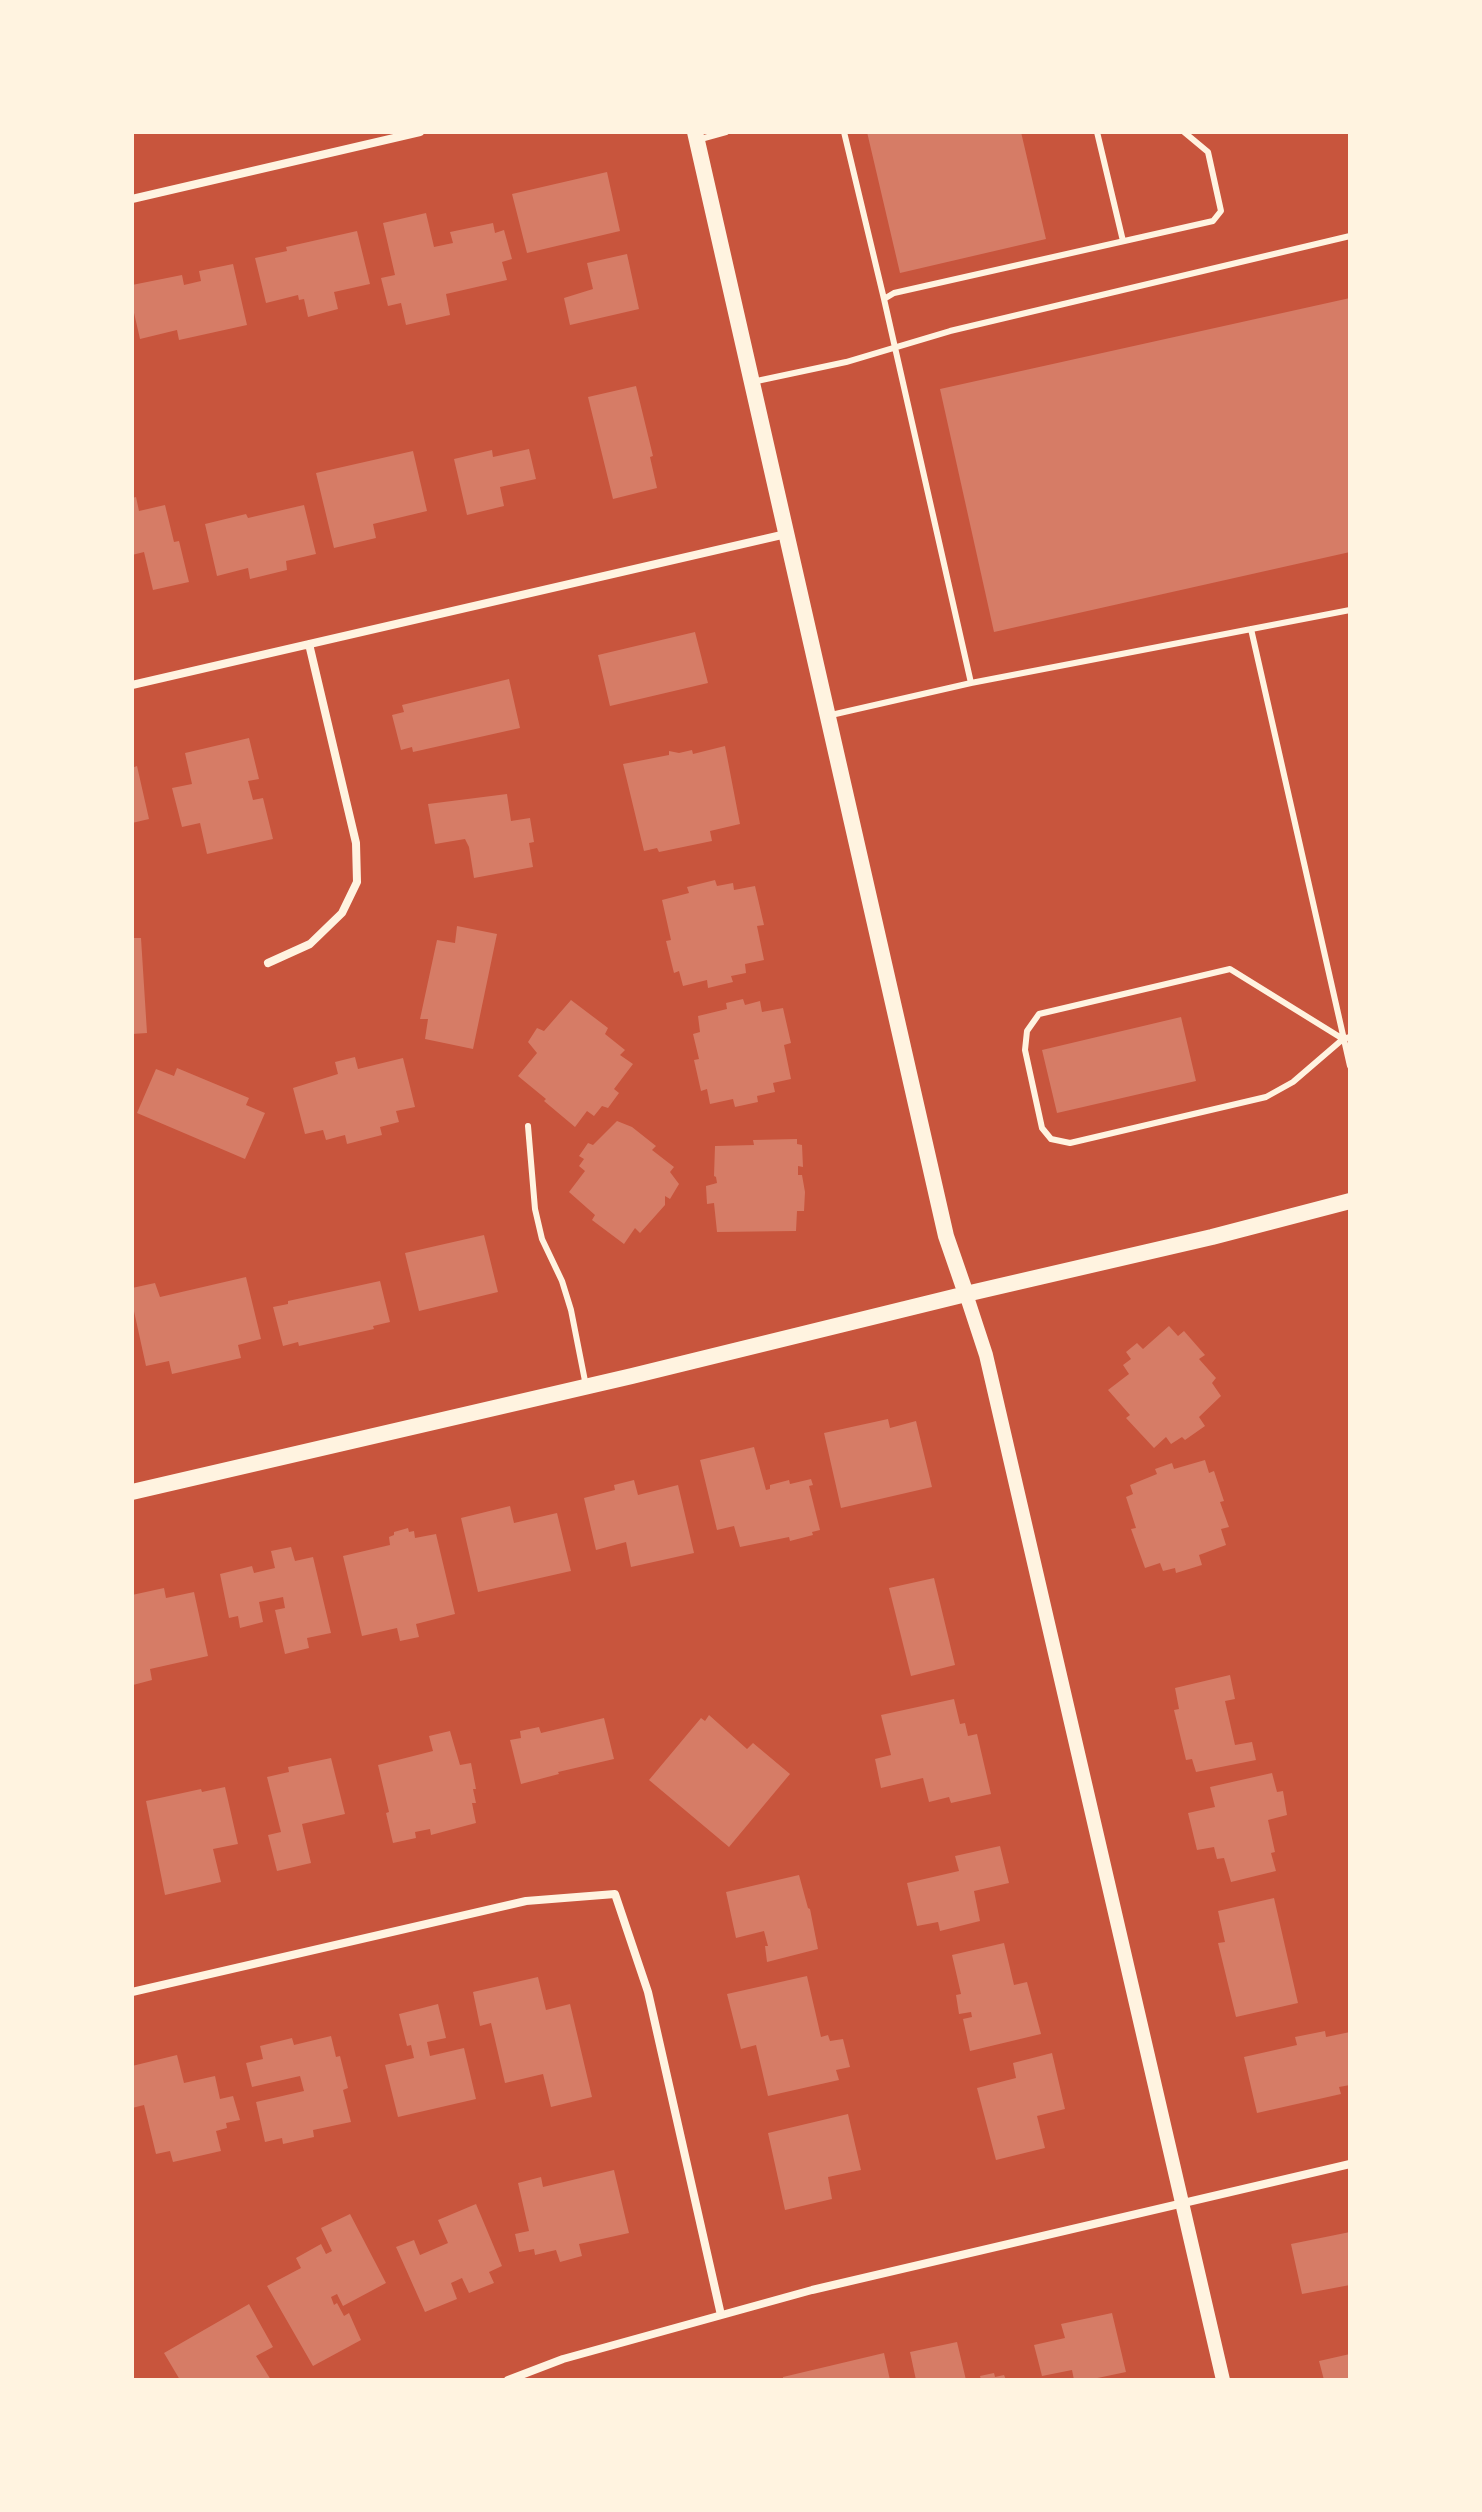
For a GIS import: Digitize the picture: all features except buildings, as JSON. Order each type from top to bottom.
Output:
[{"type":"main road","points":[[696,136],[946,1236],[966,1294]]},
{"type":"main road","points":[[132,1492],[1212,1237],[1350,1201]]},
{"type":"street","points":[[132,199],[420,132]]},
{"type":"street","points":[[132,685],[786,534]]},
{"type":"street","points":[[268,963],[310,944],[342,913],[357,882],[356,843],[309,644]]},
{"type":"street","points":[[966,1294],[986,1355],[1223,2380]]},
{"type":"street","points":[[132,1992],[526,1901],[615,1894],[648,1992],[721,2315]]},
{"type":"street","points":[[508,2380],[563,2359],[828,2286],[1350,2164]]},
{"type":"lane","points":[[696,136],[726,132]]},
{"type":"lane","points":[[844,132],[971,683]]},
{"type":"lane","points":[[1097,132],[1123,241]]},
{"type":"lane","points":[[884,299],[894,293],[1213,221],[1221,211],[1208,152],[1184,132]]},
{"type":"lane","points":[[752,382],[846,362],[965,327],[1350,236]]},
{"type":"lane","points":[[828,716],[971,683],[1350,610]]},
{"type":"lane","points":[[1251,629],[1350,1066]]},
{"type":"lane","points":[[1230,969],[1346,1038],[1293,1082],[1266,1097],[1070,1143],[1051,1139],[1042,1128],[1025,1050],[1027,1031],[1039,1014],[1230,969]]},
{"type":"lane","points":[[528,1126],[535,1209],[542,1239],[567,1295],[586,1386]]}]
